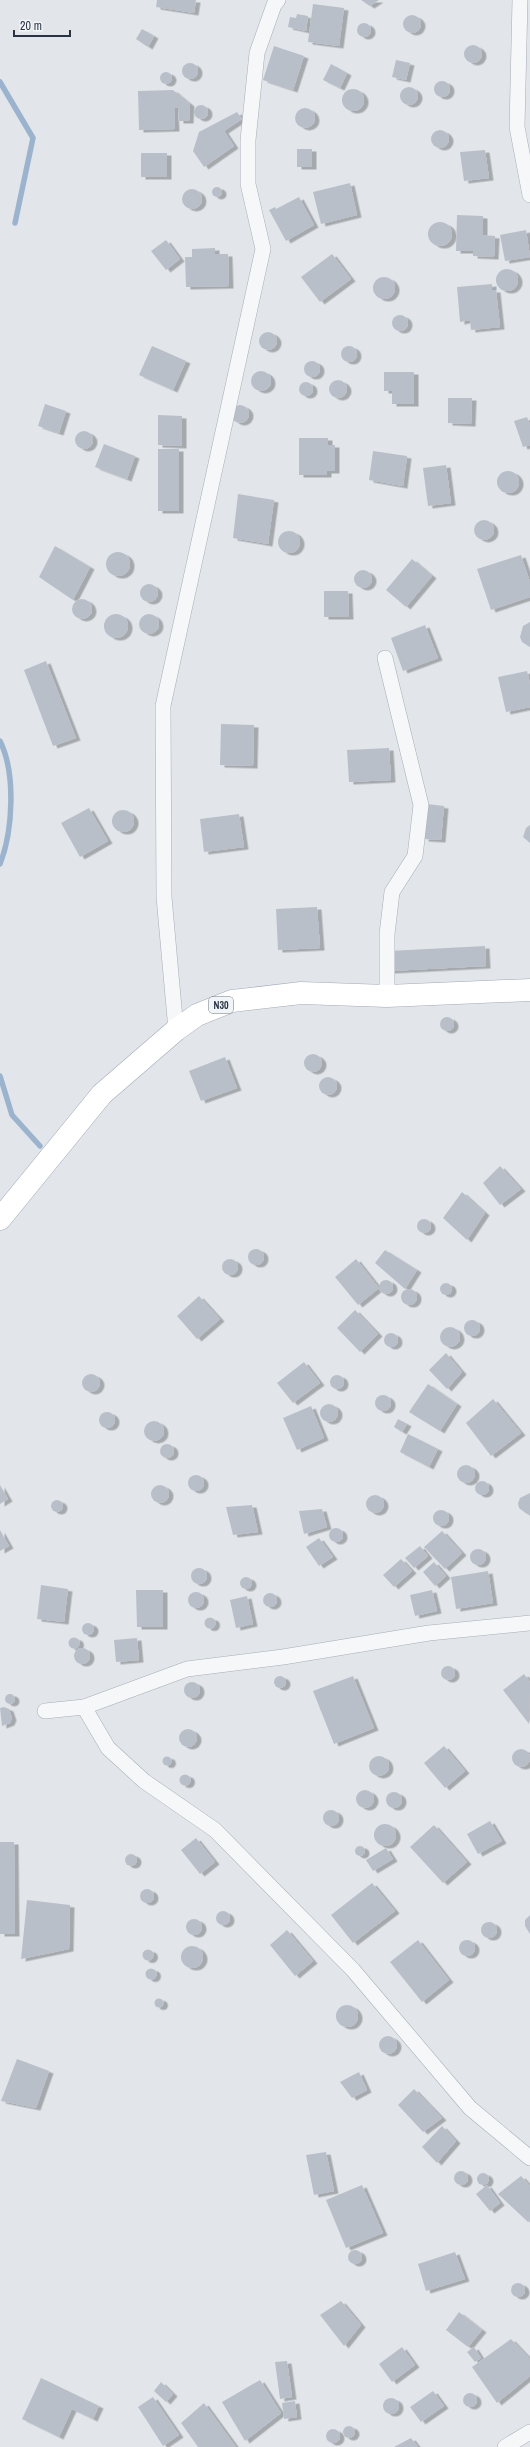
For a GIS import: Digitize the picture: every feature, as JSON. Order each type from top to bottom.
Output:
[{"type":"main road","name":"N30","points":[[0,1219],[102,1094],[176,1030],[197,1015],[232,1001],[301,993],[387,996],[530,990]]},
{"type":"street","points":[[176,1030],[164,897],[163,706],[263,249],[248,184],[248,140],[257,53],[274,5],[278,0]]},
{"type":"street","points":[[520,0],[517,127],[530,195]]},
{"type":"street","points":[[384,658],[420,805],[415,856],[392,892],[387,934],[387,996]]},
{"type":"street","points":[[45,1711],[84,1707],[187,1670],[283,1657],[429,1633],[530,1623]]},
{"type":"street","points":[[84,1707],[108,1748],[144,1781],[215,1830],[354,1970],[470,2108],[530,2158]]},
{"type":"street","points":[[505,2447],[530,2432]]},
{"type":"building","points":[[157,0],[196,0],[194,13],[156,7]]},
{"type":"building","points":[[361,0],[379,0],[370,6]]},
{"type":"building","points":[[313,4],[344,8],[339,46],[308,42]]},
{"type":"building","points":[[297,14],[308,16],[306,31],[288,27],[290,17],[296,18]]},
{"type":"building","points":[[412,15],[418,18],[421,24],[418,30],[412,33],[406,30],[403,24],[406,18]]},
{"type":"building","points":[[364,23],[369,25],[371,30],[369,35],[364,37],[359,35],[357,30],[359,25]]},
{"type":"building","points":[[142,29],[154,36],[148,47],[136,39]]},
{"type":"building","points":[[473,45],[477,46],[481,50],[481,58],[477,62],[473,63],[469,62],[465,58],[464,54],[465,50],[469,46]]},
{"type":"building","points":[[274,46],[304,56],[293,90],[263,80]]},
{"type":"building","points":[[396,60],[410,63],[406,80],[392,77]]},
{"type":"building","points":[[190,63],[196,65],[198,71],[196,77],[190,79],[184,77],[182,71],[184,65]]},
{"type":"building","points":[[331,64],[347,73],[340,88],[323,80]]},
{"type":"building","points":[[166,72],[170,74],[172,78],[170,82],[166,84],[162,82],[160,78],[162,74]]},
{"type":"building","points":[[442,81],[449,86],[450,89],[445,96],[442,97],[435,92],[434,89],[439,82]]},
{"type":"building","points":[[405,87],[413,87],[418,92],[416,103],[413,105],[405,105],[400,100],[400,92]]},
{"type":"building","points":[[349,89],[357,89],[364,96],[364,104],[357,111],[349,111],[342,104],[342,96]]},
{"type":"building","points":[[173,90],[190,104],[189,121],[179,121],[178,108],[174,108],[175,129],[139,130],[138,91]]},
{"type":"building","points":[[201,105],[206,107],[208,112],[206,117],[201,119],[196,117],[194,112],[196,107]]},
{"type":"building","points":[[305,108],[312,111],[315,118],[312,125],[305,128],[298,125],[295,118],[298,111]]},
{"type":"building","points":[[237,112],[242,119],[224,131],[234,146],[204,167],[193,151],[199,132]]},
{"type":"building","points":[[440,130],[446,133],[449,139],[446,145],[440,148],[434,145],[431,139],[434,133]]},
{"type":"building","points":[[297,149],[312,149],[312,167],[297,167]]},
{"type":"building","points":[[485,150],[489,178],[464,181],[460,152]]},
{"type":"building","points":[[141,153],[167,153],[167,177],[141,177]]},
{"type":"building","points":[[350,183],[357,215],[321,224],[313,192]]},
{"type":"building","points":[[215,187],[219,187],[221,188],[221,196],[215,197],[212,194],[212,190]]},
{"type":"building","points":[[188,189],[196,189],[202,195],[202,203],[196,209],[188,209],[182,203],[182,195]]},
{"type":"building","points":[[299,197],[314,225],[286,241],[269,210],[275,207],[276,209]]},
{"type":"building","points":[[457,215],[483,216],[483,235],[495,236],[494,257],[473,256],[473,251],[456,251]]},
{"type":"building","points":[[440,222],[445,223],[451,229],[451,239],[445,245],[440,246],[435,245],[429,239],[428,234],[429,229],[435,223]]},
{"type":"building","points":[[526,230],[530,257],[505,261],[500,235]]},
{"type":"building","points":[[166,240],[180,259],[166,270],[151,251]]},
{"type":"building","points":[[215,248],[215,254],[228,254],[229,286],[186,287],[185,257],[192,257],[192,249]]},
{"type":"building","points":[[332,254],[351,279],[320,302],[301,277]]},
{"type":"building","points":[[507,269],[515,272],[518,280],[515,288],[507,291],[499,288],[496,280],[499,272]]},
{"type":"building","points":[[384,277],[392,280],[395,288],[392,296],[384,299],[376,296],[373,288],[376,280]]},
{"type":"building","points":[[492,284],[492,290],[496,290],[500,327],[471,330],[470,320],[460,322],[457,287]]},
{"type":"building","points":[[400,315],[406,317],[408,323],[406,329],[400,331],[394,329],[392,323],[394,317]]},
{"type":"building","points":[[264,332],[272,332],[277,337],[275,348],[272,350],[264,350],[259,345],[259,337]]},
{"type":"building","points":[[152,346],[186,361],[173,390],[139,375]]},
{"type":"building","points":[[346,346],[352,346],[357,351],[355,360],[352,362],[346,362],[341,357],[341,351]]},
{"type":"building","points":[[312,361],[318,363],[320,369],[318,375],[312,377],[306,375],[304,369],[306,363]]},
{"type":"building","points":[[261,371],[268,374],[271,381],[268,388],[261,391],[254,388],[251,381],[254,374]]},
{"type":"building","points":[[384,372],[414,372],[414,404],[392,404],[392,391],[384,391]]},
{"type":"building","points":[[338,380],[344,383],[347,389],[344,395],[338,398],[332,395],[329,389],[332,383]]},
{"type":"building","points":[[303,382],[309,382],[313,386],[313,392],[309,396],[303,396],[299,392],[299,386]]},
{"type":"building","points":[[448,398],[472,398],[471,424],[448,423]]},
{"type":"building","points":[[45,404],[66,411],[59,433],[38,426]]},
{"type":"building","points":[[236,405],[244,405],[249,410],[247,421],[244,423],[236,423],[231,418],[231,410]]},
{"type":"building","points":[[158,415],[182,416],[182,446],[158,445]]},
{"type":"building","points":[[527,417],[530,425],[530,445],[523,447],[514,421]]},
{"type":"building","points":[[84,431],[90,434],[93,440],[90,446],[84,449],[78,446],[75,440],[78,434]]},
{"type":"building","points":[[299,438],[328,438],[328,445],[335,445],[335,471],[327,471],[327,475],[299,475]]},
{"type":"building","points":[[104,444],[135,456],[127,479],[95,467]]},
{"type":"building","points":[[158,449],[179,449],[179,511],[158,511]]},
{"type":"building","points":[[373,451],[407,456],[403,486],[369,480]]},
{"type":"building","points":[[446,465],[451,503],[428,506],[423,468]]},
{"type":"building","points":[[508,471],[516,474],[519,482],[516,490],[508,493],[500,490],[497,482],[500,474]]},
{"type":"building","points":[[238,494],[274,500],[268,544],[233,538]]},
{"type":"building","points":[[484,520],[491,523],[494,530],[491,537],[484,540],[477,537],[474,530],[477,523]]},
{"type":"building","points":[[289,531],[297,534],[300,542],[297,550],[289,553],[281,550],[278,542],[281,534]]},
{"type":"building","points":[[55,546],[90,567],[73,600],[39,577]]},
{"type":"building","points":[[118,552],[127,555],[130,564],[127,573],[118,576],[109,573],[106,564],[109,555]]},
{"type":"building","points":[[521,555],[530,582],[530,597],[491,610],[477,569]]},
{"type":"building","points":[[412,559],[432,576],[406,607],[386,590]]},
{"type":"building","points":[[363,570],[369,573],[372,579],[369,585],[363,588],[357,585],[354,579],[357,573]]},
{"type":"building","points":[[149,584],[153,585],[157,589],[157,597],[153,601],[149,602],[145,601],[141,597],[140,593],[141,589],[145,585]]},
{"type":"building","points":[[324,591],[348,591],[349,617],[324,617]]},
{"type":"building","points":[[82,599],[89,602],[92,609],[89,616],[82,619],[75,616],[72,609],[75,602]]},
{"type":"building","points":[[116,614],[125,617],[128,626],[125,635],[116,638],[107,635],[104,626],[107,617]]},
{"type":"building","points":[[149,614],[156,617],[159,624],[156,631],[149,634],[142,631],[139,624],[142,617]]},
{"type":"building","points":[[530,622],[530,647],[522,642],[520,637],[523,626]]},
{"type":"building","points":[[425,625],[438,658],[403,671],[391,638]]},
{"type":"building","points":[[46,661],[76,738],[53,746],[24,670]]},
{"type":"building","points":[[527,671],[530,684],[530,707],[506,712],[498,677]]},
{"type":"building","points":[[221,724],[254,725],[253,766],[220,765]]},
{"type":"building","points":[[389,748],[391,780],[349,782],[347,750]]},
{"type":"building","points":[[427,804],[444,806],[441,840],[424,839]]},
{"type":"building","points":[[89,808],[108,841],[80,857],[61,823]]},
{"type":"building","points":[[119,810],[127,810],[134,817],[134,825],[127,832],[119,832],[112,825],[112,817]]},
{"type":"building","points":[[239,814],[244,847],[204,852],[200,819]]},
{"type":"building","points":[[530,825],[530,843],[523,837],[526,828]]},
{"type":"building","points":[[317,907],[320,948],[278,950],[276,909]]},
{"type":"building","points":[[485,946],[486,966],[390,971],[389,951]]},
{"type":"building","points":[[447,1017],[452,1019],[454,1024],[452,1029],[447,1031],[442,1029],[440,1024],[442,1019]]},
{"type":"building","points":[[309,1054],[317,1054],[322,1059],[320,1070],[317,1072],[309,1072],[304,1067],[304,1059]]},
{"type":"building","points":[[225,1057],[237,1088],[201,1101],[189,1071]]},
{"type":"building","points":[[328,1077],[334,1080],[337,1086],[334,1092],[328,1095],[322,1092],[319,1086],[322,1080]]},
{"type":"building","points":[[500,1166],[521,1189],[500,1205],[483,1183]]},
{"type":"building","points":[[462,1192],[485,1213],[467,1240],[443,1218]]},
{"type":"building","points":[[421,1219],[427,1219],[431,1223],[431,1229],[427,1233],[421,1233],[417,1229],[417,1223]]},
{"type":"building","points":[[256,1249],[262,1251],[264,1257],[262,1263],[256,1265],[250,1263],[248,1257],[250,1251]]},
{"type":"building","points":[[385,1250],[417,1270],[405,1289],[375,1263]]},
{"type":"building","points":[[230,1259],[236,1261],[238,1267],[236,1273],[230,1275],[224,1273],[222,1267],[224,1261]]},
{"type":"building","points":[[356,1259],[379,1288],[358,1305],[335,1277]]},
{"type":"building","points":[[386,1280],[391,1282],[393,1287],[391,1292],[386,1294],[381,1292],[379,1287],[381,1282]]},
{"type":"building","points":[[446,1283],[450,1285],[452,1289],[450,1293],[446,1295],[442,1293],[440,1289],[442,1285]]},
{"type":"building","points":[[406,1289],[412,1289],[417,1294],[415,1303],[412,1305],[406,1305],[401,1300],[401,1294]]},
{"type":"building","points":[[199,1296],[220,1319],[197,1339],[177,1316]]},
{"type":"building","points":[[355,1310],[378,1334],[360,1352],[337,1328]]},
{"type":"building","points":[[472,1320],[479,1325],[480,1328],[475,1335],[472,1336],[465,1331],[464,1328],[469,1321]]},
{"type":"building","points":[[450,1327],[457,1330],[460,1337],[457,1344],[450,1347],[443,1344],[440,1337],[443,1330]]},
{"type":"building","points":[[391,1333],[396,1335],[398,1340],[396,1345],[391,1347],[386,1345],[384,1340],[386,1335]]},
{"type":"building","points":[[446,1353],[462,1372],[447,1389],[429,1370]]},
{"type":"building","points":[[304,1362],[320,1383],[293,1403],[277,1383]]},
{"type":"building","points":[[91,1374],[97,1377],[100,1383],[97,1389],[91,1392],[85,1389],[82,1383],[85,1377]]},
{"type":"building","points":[[337,1375],[342,1377],[344,1382],[342,1387],[337,1389],[332,1387],[330,1382],[332,1377]]},
{"type":"building","points":[[428,1384],[457,1404],[440,1431],[409,1412]]},
{"type":"building","points":[[380,1395],[386,1395],[391,1400],[389,1409],[386,1411],[380,1411],[375,1406],[375,1400]]},
{"type":"building","points":[[493,1399],[521,1433],[491,1456],[466,1423]]},
{"type":"building","points":[[329,1404],[333,1405],[337,1409],[337,1417],[333,1421],[329,1422],[325,1421],[321,1417],[320,1413],[321,1409],[325,1405]]},
{"type":"building","points":[[311,1406],[324,1438],[297,1450],[283,1418]]},
{"type":"building","points":[[107,1412],[113,1414],[115,1420],[113,1426],[107,1428],[101,1426],[99,1420],[101,1414]]},
{"type":"building","points":[[398,1419],[407,1424],[402,1432],[394,1427]]},
{"type":"building","points":[[150,1421],[158,1421],[164,1427],[164,1435],[158,1441],[150,1441],[144,1435],[144,1427]]},
{"type":"building","points":[[408,1434],[438,1449],[429,1467],[400,1452]]},
{"type":"building","points":[[167,1444],[172,1446],[174,1451],[172,1456],[167,1458],[162,1456],[160,1451],[162,1446]]},
{"type":"building","points":[[466,1465],[472,1468],[475,1474],[472,1480],[466,1483],[460,1480],[457,1474],[460,1468]]},
{"type":"building","points":[[193,1475],[199,1475],[204,1480],[202,1489],[199,1491],[193,1491],[188,1486],[188,1480]]},
{"type":"building","points":[[482,1481],[487,1483],[489,1488],[487,1493],[482,1495],[477,1493],[475,1488],[477,1483]]},
{"type":"building","points":[[0,1485],[8,1499],[0,1504]]},
{"type":"building","points":[[156,1485],[164,1485],[169,1490],[167,1501],[164,1503],[156,1503],[151,1498],[151,1490]]},
{"type":"building","points":[[530,1493],[530,1514],[527,1514],[519,1508],[518,1503],[520,1498]]},
{"type":"building","points":[[375,1495],[381,1498],[384,1504],[381,1510],[375,1513],[369,1510],[366,1504],[369,1498]]},
{"type":"building","points":[[59,1500],[62,1501],[62,1511],[55,1512],[52,1511],[51,1504],[52,1501]]},
{"type":"building","points":[[252,1505],[258,1532],[233,1535],[226,1507]]},
{"type":"building","points":[[322,1509],[327,1527],[304,1534],[299,1511]]},
{"type":"building","points":[[441,1510],[448,1515],[449,1518],[444,1525],[441,1526],[434,1521],[433,1518],[438,1511]]},
{"type":"building","points":[[336,1528],[341,1530],[343,1535],[341,1540],[336,1542],[331,1540],[329,1535],[331,1530]]},
{"type":"building","points":[[0,1530],[9,1546],[0,1551]]},
{"type":"building","points":[[442,1531],[462,1553],[445,1569],[424,1547]]},
{"type":"building","points":[[319,1538],[333,1557],[319,1566],[306,1547]]},
{"type":"building","points":[[420,1546],[428,1556],[414,1568],[405,1558]]},
{"type":"building","points":[[475,1549],[481,1549],[486,1554],[484,1563],[481,1565],[475,1565],[470,1560],[470,1554]]},
{"type":"building","points":[[401,1559],[412,1571],[394,1587],[383,1575]]},
{"type":"building","points":[[434,1562],[446,1576],[435,1586],[423,1572]]},
{"type":"building","points":[[196,1568],[202,1568],[207,1573],[205,1582],[202,1584],[196,1584],[191,1579],[191,1573]]},
{"type":"building","points":[[488,1571],[493,1603],[456,1609],[451,1577]]},
{"type":"building","points":[[244,1577],[248,1577],[252,1583],[248,1589],[244,1589],[240,1585],[240,1581]]},
{"type":"building","points":[[41,1585],[68,1589],[64,1622],[37,1619]]},
{"type":"building","points":[[136,1590],[163,1590],[163,1627],[137,1627]]},
{"type":"building","points":[[432,1590],[437,1611],[415,1616],[410,1595]]},
{"type":"building","points":[[196,1592],[203,1597],[204,1600],[199,1607],[196,1608],[189,1603],[188,1600],[193,1593]]},
{"type":"building","points":[[267,1593],[273,1593],[277,1597],[277,1603],[273,1607],[267,1607],[263,1603],[263,1597]]},
{"type":"building","points":[[247,1596],[253,1624],[236,1628],[230,1600]]},
{"type":"building","points":[[210,1617],[214,1619],[216,1623],[214,1627],[210,1629],[206,1627],[204,1623],[206,1619]]},
{"type":"building","points":[[86,1623],[90,1623],[94,1629],[90,1635],[86,1635],[82,1631],[82,1627]]},
{"type":"building","points":[[74,1637],[78,1639],[80,1643],[78,1647],[74,1649],[70,1647],[68,1643],[70,1639]]},
{"type":"building","points":[[137,1638],[139,1660],[116,1662],[114,1640]]},
{"type":"building","points":[[79,1648],[85,1648],[90,1653],[88,1662],[85,1664],[79,1664],[74,1659],[74,1653]]},
{"type":"building","points":[[445,1666],[451,1666],[455,1670],[455,1676],[451,1680],[445,1680],[441,1676],[441,1670]]},
{"type":"building","points":[[524,1674],[530,1682],[529,1724],[503,1690]]},
{"type":"building","points":[[282,1676],[285,1677],[285,1687],[278,1688],[275,1687],[274,1680],[275,1677]]},
{"type":"building","points":[[353,1676],[374,1728],[334,1744],[313,1691]]},
{"type":"building","points":[[192,1682],[199,1687],[200,1690],[195,1697],[192,1698],[185,1693],[184,1690],[189,1683]]},
{"type":"building","points":[[8,1694],[12,1694],[14,1695],[14,1703],[8,1704],[5,1701],[5,1697]]},
{"type":"building","points":[[4,1707],[9,1709],[12,1718],[10,1723],[2,1726],[0,1708]]},
{"type":"building","points":[[188,1729],[194,1732],[197,1738],[194,1744],[188,1747],[182,1744],[179,1738],[182,1732]]},
{"type":"building","points":[[444,1746],[465,1771],[445,1788],[424,1763]]},
{"type":"building","points":[[521,1749],[525,1750],[529,1754],[529,1762],[525,1766],[521,1767],[517,1766],[513,1762],[512,1758],[513,1754],[517,1750]]},
{"type":"building","points":[[375,1756],[383,1756],[389,1762],[389,1770],[383,1776],[375,1776],[369,1770],[369,1762]]},
{"type":"building","points":[[165,1757],[169,1757],[171,1761],[169,1765],[165,1765],[163,1763],[163,1759]]},
{"type":"building","points":[[185,1774],[189,1776],[191,1780],[189,1784],[185,1786],[181,1784],[179,1780],[181,1776]]},
{"type":"building","points":[[365,1790],[371,1793],[374,1799],[371,1805],[365,1808],[359,1805],[356,1799],[359,1793]]},
{"type":"building","points":[[394,1792],[400,1794],[402,1800],[400,1806],[394,1808],[388,1806],[386,1800],[388,1794]]},
{"type":"building","points":[[331,1810],[338,1815],[339,1818],[334,1825],[331,1826],[324,1821],[323,1818],[328,1811]]},
{"type":"building","points":[[490,1821],[502,1841],[478,1854],[467,1834]]},
{"type":"building","points":[[385,1824],[393,1827],[396,1835],[393,1843],[385,1846],[377,1843],[374,1835],[377,1827]]},
{"type":"building","points":[[434,1825],[467,1862],[443,1883],[410,1847]]},
{"type":"building","points":[[196,1838],[215,1862],[200,1874],[181,1850]]},
{"type":"building","points":[[0,1842],[14,1842],[15,1934],[0,1934]]},
{"type":"building","points":[[358,1846],[362,1846],[364,1847],[364,1855],[358,1856],[355,1853],[355,1849]]},
{"type":"building","points":[[386,1848],[393,1859],[373,1871],[366,1860]]},
{"type":"building","points":[[129,1854],[133,1854],[137,1860],[133,1866],[129,1866],[125,1862],[125,1858]]},
{"type":"building","points":[[372,1883],[395,1911],[353,1943],[331,1915]]},
{"type":"building","points":[[144,1889],[150,1889],[154,1893],[154,1899],[150,1903],[144,1903],[140,1899],[140,1893]]},
{"type":"building","points":[[27,1900],[70,1905],[69,1949],[21,1959]]},
{"type":"building","points":[[223,1911],[228,1913],[230,1918],[228,1923],[223,1925],[218,1923],[216,1918],[218,1913]]},
{"type":"building","points":[[530,1915],[530,1934],[525,1926],[525,1920]]},
{"type":"building","points":[[194,1919],[200,1921],[202,1927],[200,1933],[194,1935],[188,1933],[186,1927],[188,1921]]},
{"type":"building","points":[[489,1922],[496,1927],[497,1930],[492,1937],[489,1938],[482,1933],[481,1930],[486,1923]]},
{"type":"building","points":[[287,1930],[313,1961],[295,1976],[270,1945]]},
{"type":"building","points":[[418,1940],[449,1980],[422,2002],[390,1962]]},
{"type":"building","points":[[467,1940],[474,1945],[475,1948],[470,1955],[467,1956],[460,1951],[459,1948],[464,1941]]},
{"type":"building","points":[[192,1946],[200,1949],[203,1957],[200,1965],[192,1968],[184,1965],[181,1957],[184,1949]]},
{"type":"building","points":[[146,1950],[150,1950],[152,1951],[152,1959],[146,1960],[143,1957],[143,1953]]},
{"type":"building","points":[[151,1968],[155,1970],[157,1974],[155,1978],[151,1980],[147,1978],[145,1974],[147,1970]]},
{"type":"building","points":[[159,1998],[164,2003],[159,2008],[154,2003]]},
{"type":"building","points":[[343,2005],[351,2005],[358,2012],[358,2020],[351,2027],[343,2027],[336,2020],[336,2012]]},
{"type":"building","points":[[388,2036],[394,2039],[397,2045],[394,2051],[388,2054],[382,2051],[379,2045],[382,2039]]},
{"type":"building","points":[[17,2059],[49,2071],[36,2108],[1,2101]]},
{"type":"building","points":[[359,2072],[367,2090],[352,2098],[340,2082]]},
{"type":"building","points":[[414,2089],[442,2118],[423,2132],[398,2105]]},
{"type":"building","points":[[442,2126],[456,2141],[437,2163],[422,2147]]},
{"type":"building","points":[[326,2152],[334,2191],[314,2195],[306,2155]]},
{"type":"building","points":[[461,2171],[466,2173],[468,2178],[466,2183],[461,2185],[456,2183],[454,2178],[456,2173]]},
{"type":"building","points":[[485,2173],[488,2174],[488,2184],[481,2185],[478,2184],[477,2177],[478,2174]]},
{"type":"building","points":[[521,2176],[530,2186],[530,2220],[528,2222],[498,2194]]},
{"type":"building","points":[[362,2185],[383,2233],[346,2248],[326,2200]]},
{"type":"building","points":[[487,2185],[500,2203],[490,2211],[476,2194]]},
{"type":"building","points":[[352,2250],[358,2250],[362,2254],[362,2260],[358,2264],[352,2264],[348,2260],[348,2254]]},
{"type":"building","points":[[455,2252],[465,2279],[426,2291],[418,2264]]},
{"type":"building","points":[[515,2283],[521,2283],[525,2287],[525,2293],[521,2297],[515,2297],[511,2293],[511,2287]]},
{"type":"building","points":[[341,2301],[361,2325],[344,2346],[320,2315]]},
{"type":"building","points":[[459,2312],[482,2330],[468,2347],[446,2330]]},
{"type":"building","points":[[511,2339],[530,2359],[530,2376],[497,2403],[472,2367]]},
{"type":"building","points":[[402,2347],[415,2365],[392,2382],[379,2364]]},
{"type":"building","points":[[474,2347],[481,2358],[475,2362],[467,2352]]},
{"type":"building","points":[[287,2361],[292,2397],[280,2399],[275,2362]]},
{"type":"building","points":[[41,2378],[99,2406],[93,2419],[72,2409],[59,2437],[22,2419]]},
{"type":"building","points":[[260,2380],[281,2413],[245,2441],[222,2402]]},
{"type":"building","points":[[161,2382],[173,2394],[166,2402],[154,2391]]},
{"type":"building","points":[[433,2391],[444,2406],[421,2422],[410,2407]]},
{"type":"building","points":[[467,2393],[473,2393],[477,2397],[477,2403],[473,2407],[467,2407],[463,2403],[463,2397]]},
{"type":"building","points":[[153,2397],[179,2435],[163,2446],[138,2407]]},
{"type":"building","points":[[391,2398],[398,2403],[399,2406],[394,2413],[391,2414],[384,2409],[383,2406],[388,2399]]},
{"type":"building","points":[[295,2401],[297,2417],[284,2419],[282,2403]]},
{"type":"building","points":[[204,2403],[236,2447],[198,2447],[181,2423]]},
{"type":"building","points":[[347,2426],[351,2426],[355,2432],[351,2438],[347,2438],[343,2434],[343,2430]]},
{"type":"building","points":[[333,2429],[338,2431],[340,2436],[338,2441],[333,2443],[328,2441],[326,2436],[328,2431]]},
{"type":"building","points":[[411,2438],[418,2447],[394,2447]]},
{"type":"waterway","points":[[0,82],[33,138],[15,223]]},
{"type":"waterway","points":[[0,741],[9,769],[11,802],[8,835],[0,864]]},
{"type":"waterway","points":[[0,1076],[12,1115],[40,1146]]}]
